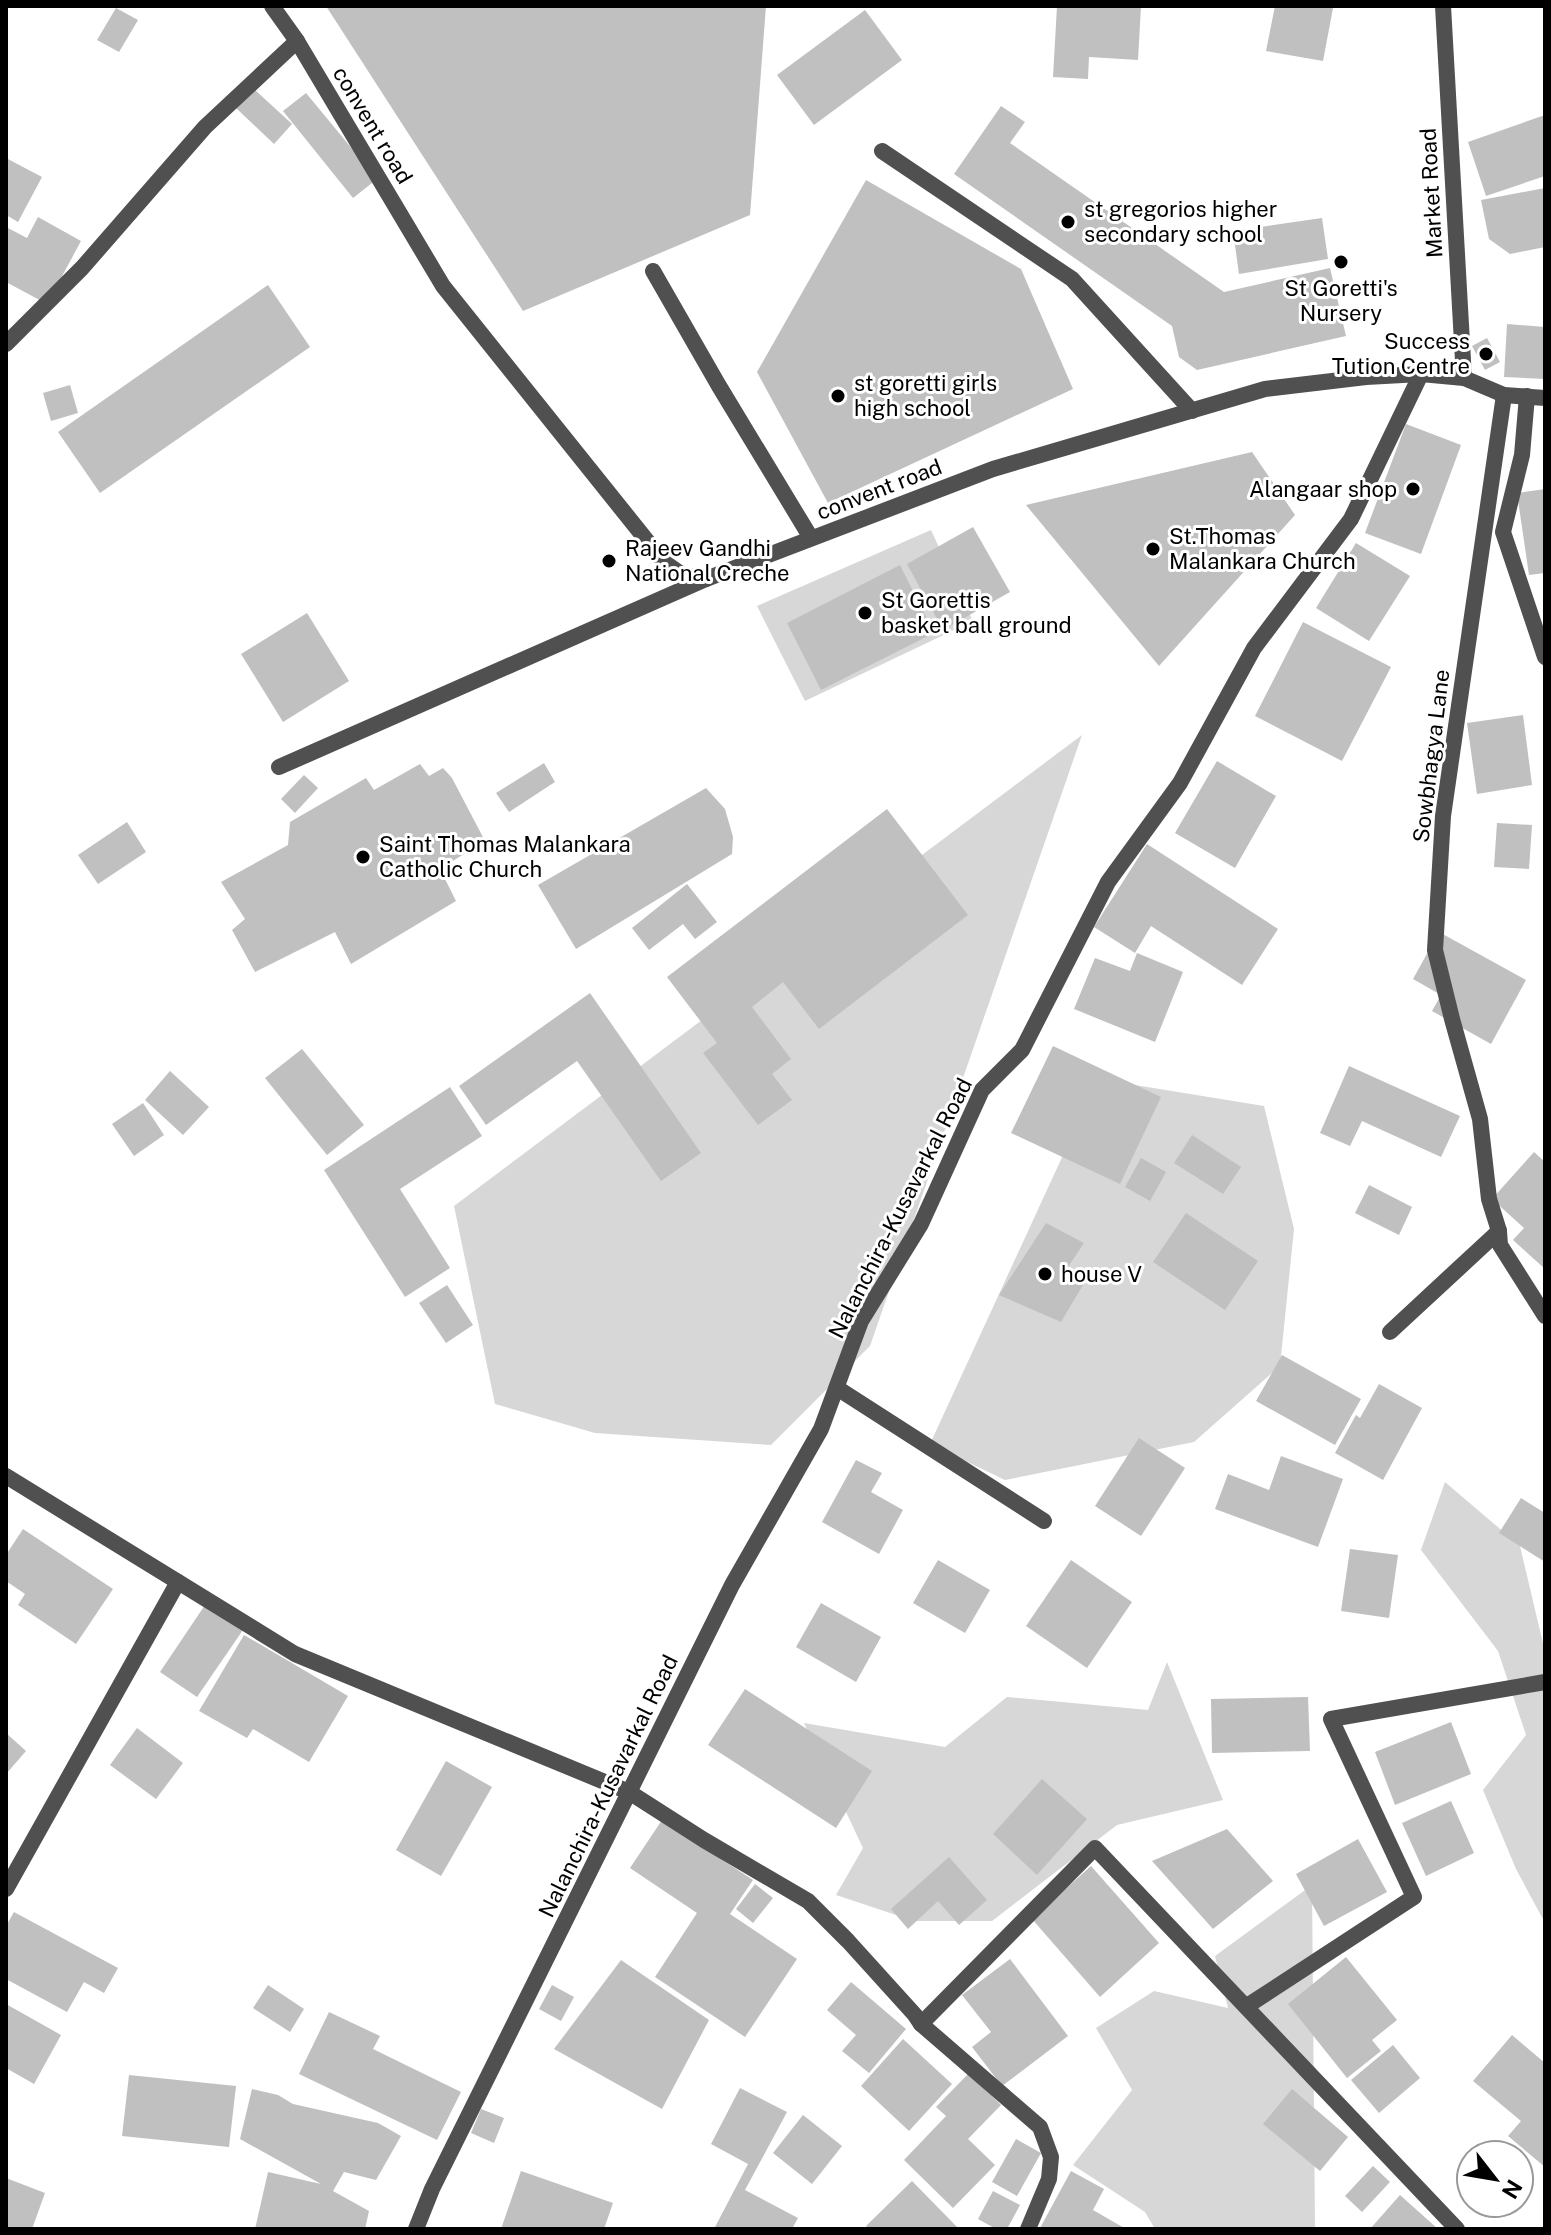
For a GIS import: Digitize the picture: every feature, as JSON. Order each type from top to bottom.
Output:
[{"type":"street","name":"convent road","points":[[272,6],[297,41],[443,286],[664,562],[681,574],[706,579],[993,469],[1265,389],[1421,374],[1464,378],[1504,395],[1545,398]]},
{"type":"street","name":"Market Road","points":[[1443,6],[1464,378]]},
{"type":"street","points":[[6,344],[82,268],[205,127],[297,41]]},
{"type":"street","points":[[882,151],[1072,279],[1192,411]]},
{"type":"street","points":[[653,271],[811,538]]},
{"type":"street","name":"Nalanchira-Kusavarkal Road","points":[[416,2229],[432,2189],[732,1585],[821,1429],[861,1321],[921,1224],[982,1090],[1022,1050],[1108,882],[1180,783],[1254,648],[1351,519],[1421,374]]},
{"type":"street","name":"Sowbhagya Lane","points":[[1504,395],[1443,816],[1435,950],[1480,1119],[1489,1199],[1500,1238],[1545,1316]]},
{"type":"street","points":[[1527,396],[1522,455],[1503,532],[1545,657]]},
{"type":"street","points":[[279,767],[706,579]]},
{"type":"street","points":[[1390,1332],[1500,1238]]},
{"type":"street","points":[[837,1388],[1044,1521]]},
{"type":"street","points":[[6,1476],[295,1654],[629,1792],[808,1901],[921,2024],[1040,2127],[1051,2157],[1049,2179],[1028,2229]]},
{"type":"street","points":[[6,1889],[178,1582]]},
{"type":"street","points":[[1247,2006],[1414,1897],[1331,1719],[1545,1682]]},
{"type":"street","points":[[921,2024],[1095,1848],[1457,2229]]},
{"type":"shaded area","name":"St Gorettis basket ball ground","points":[[931,530],[973,621],[805,701],[757,606]]},
{"type":"shaded area","points":[[1082,735],[870,1346],[771,1445],[595,1433],[495,1404],[454,1206]]},
{"type":"shaded area","points":[[1098,1079],[1264,1106],[1294,1229],[1280,1366],[1194,1442],[1005,1480],[930,1444]]},
{"type":"shaded area","points":[[1445,1482],[1520,1546],[1545,1652],[1545,1923],[1516,1869],[1483,1790],[1526,1735],[1498,1651],[1421,1550]]},
{"type":"shaded area","points":[[1167,1662],[1223,1800],[1117,1825],[992,1921],[914,1921],[836,1895],[863,1848],[804,1723],[945,1747],[1007,1697],[1148,1710]]},
{"type":"shaded area","points":[[1312,1885],[1315,2229],[1155,2229],[1145,2212],[1073,2165],[1132,2090],[1096,2028],[1154,1991],[1228,2008],[1215,1956]]},
{"type":"building","points":[[326,6],[766,6],[750,215],[523,311]]},
{"type":"building","points":[[1057,6],[1141,6],[1138,60],[1089,57],[1088,79],[1053,77]]},
{"type":"building","points":[[1275,6],[1333,8],[1323,61],[1266,51]]},
{"type":"building","points":[[116,8],[138,20],[119,52],[97,40]]},
{"type":"building","points":[[865,10],[902,60],[814,125],[777,75]]},
{"type":"building","points":[[254,89],[292,124],[274,144],[236,108]]},
{"type":"building","points":[[306,93],[377,179],[353,198],[283,111]]},
{"type":"building","points":[[1001,106],[1025,122],[1010,143],[1224,292],[1330,268],[1346,336],[1197,370],[1179,357],[1172,326],[954,174]]},
{"type":"building","points":[[1545,115],[1545,176],[1486,196],[1468,142]]},
{"type":"building","points":[[6,158],[42,177],[18,222],[6,215]]},
{"type":"building","points":[[866,180],[1021,269],[1073,389],[828,503],[757,372]]},
{"type":"building","points":[[1545,188],[1545,247],[1510,254],[1489,239],[1481,200]]},
{"type":"building","points":[[38,217],[81,241],[47,304],[6,282],[6,227],[27,238]]},
{"type":"building","points":[[1322,218],[1328,259],[1239,274],[1233,231]]},
{"type":"building","points":[[268,285],[310,347],[100,493],[58,432]]},
{"type":"building","points":[[1507,324],[1545,327],[1545,379],[1504,377]]},
{"type":"building","name":"Success Tution Centre","points":[[1487,338],[1500,362],[1485,370],[1472,346]]},
{"type":"building","points":[[70,385],[78,413],[51,421],[43,393]]},
{"type":"building","name":"Alangaar shop","points":[[1406,424],[1461,445],[1421,554],[1365,533]]},
{"type":"building","points":[[1252,452],[1295,515],[1159,666],[1026,505]]},
{"type":"building","points":[[1545,489],[1545,573],[1529,575],[1517,493]]},
{"type":"building","points":[[973,527],[1010,592],[943,630],[907,564]]},
{"type":"building","points":[[1356,543],[1410,576],[1369,641],[1316,608]]},
{"type":"building","points":[[900,565],[934,633],[821,690],[787,623]]},
{"type":"building","points":[[307,613],[349,681],[283,722],[241,654]]},
{"type":"building","points":[[1303,622],[1391,667],[1342,761],[1255,716]]},
{"type":"building","points":[[1523,715],[1532,785],[1477,794],[1467,723]]},
{"type":"building","points":[[1217,761],[1276,796],[1235,868],[1175,833]]},
{"type":"building","points":[[544,763],[555,782],[509,812],[496,793]]},
{"type":"building","name":"Saint Thomas Malankara Catholic Church","points":[[420,764],[429,776],[443,768],[452,778],[485,841],[440,869],[456,901],[351,964],[335,932],[255,972],[232,930],[245,919],[221,882],[288,845],[290,822],[366,778],[374,790]]},
{"type":"building","points":[[304,775],[318,788],[295,813],[281,799]]},
{"type":"building","points":[[706,788],[725,809],[733,837],[732,854],[576,949],[538,885]]},
{"type":"building","points":[[887,809],[968,915],[819,1029],[783,982],[752,1007],[791,1059],[772,1074],[792,1100],[758,1125],[703,1053],[717,1043],[667,977]]},
{"type":"building","points":[[127,822],[146,852],[98,884],[78,855]]},
{"type":"building","points":[[1497,823],[1532,825],[1529,869],[1494,867]]},
{"type":"building","points":[[1147,844],[1278,929],[1242,985],[1151,926],[1135,953],[1094,927]]},
{"type":"building","points":[[687,884],[717,922],[695,939],[683,924],[649,950],[632,928]]},
{"type":"building","points":[[1439,932],[1526,980],[1491,1044],[1432,1011],[1441,995],[1413,979]]},
{"type":"building","points":[[1137,953],[1183,972],[1155,1042],[1074,1009],[1095,958],[1130,971]]},
{"type":"building","points":[[590,993],[701,1153],[661,1181],[577,1061],[486,1125],[459,1086]]},
{"type":"building","points":[[1053,1046],[1161,1097],[1120,1184],[1011,1133]]},
{"type":"building","points":[[302,1049],[364,1125],[327,1155],[265,1078]]},
{"type":"building","points":[[1349,1066],[1460,1116],[1441,1157],[1362,1121],[1350,1146],[1320,1133]]},
{"type":"building","points":[[170,1071],[209,1107],[183,1135],[145,1100]]},
{"type":"building","points":[[450,1087],[482,1136],[400,1189],[450,1268],[405,1297],[324,1170]]},
{"type":"building","points":[[143,1103],[164,1135],[134,1156],[112,1124]]},
{"type":"building","points":[[1192,1135],[1241,1167],[1223,1194],[1174,1163]]},
{"type":"building","points":[[1534,1152],[1545,1162],[1545,1269],[1513,1240],[1524,1228],[1492,1199]]},
{"type":"building","points":[[1141,1158],[1166,1172],[1150,1201],[1125,1187]]},
{"type":"building","points":[[1369,1185],[1412,1207],[1399,1235],[1355,1213]]},
{"type":"building","points":[[1186,1213],[1258,1261],[1225,1310],[1153,1262]]},
{"type":"building","name":"house V","points":[[1046,1223],[1084,1243],[1068,1267],[1086,1280],[1061,1322],[999,1295]]},
{"type":"building","points":[[447,1285],[473,1325],[446,1343],[419,1303]]},
{"type":"building","points":[[1282,1355],[1361,1399],[1335,1445],[1256,1401]]},
{"type":"building","points":[[1379,1384],[1422,1408],[1383,1480],[1335,1453],[1356,1415],[1360,1418]]},
{"type":"building","points":[[1139,1438],[1185,1468],[1141,1536],[1095,1506]]},
{"type":"building","points":[[1281,1456],[1343,1479],[1318,1547],[1215,1509],[1228,1474],[1269,1490]]},
{"type":"building","points":[[856,1460],[882,1473],[871,1492],[903,1510],[879,1554],[822,1522]]},
{"type":"building","points":[[1521,1498],[1545,1513],[1545,1562],[1499,1533]]},
{"type":"building","points":[[23,1529],[113,1589],[76,1644],[18,1605],[25,1594],[6,1581],[6,1555]]},
{"type":"building","points":[[1350,1549],[1398,1555],[1389,1618],[1341,1611]]},
{"type":"building","points":[[938,1560],[990,1590],[965,1633],[913,1603]]},
{"type":"building","points":[[1071,1560],[1132,1602],[1087,1668],[1026,1626]]},
{"type":"building","points":[[207,1602],[245,1627],[197,1697],[160,1672]]},
{"type":"building","points":[[821,1603],[881,1637],[856,1682],[796,1647]]},
{"type":"building","points":[[244,1635],[348,1696],[309,1762],[253,1729],[247,1738],[199,1711]]},
{"type":"building","points":[[745,1689],[872,1771],[836,1828],[708,1745]]},
{"type":"building","points":[[1308,1697],[1310,1751],[1212,1753],[1211,1699]]},
{"type":"building","points":[[1451,1722],[1471,1774],[1395,1805],[1375,1752]]},
{"type":"building","points":[[137,1728],[183,1763],[156,1799],[110,1765]]},
{"type":"building","points":[[6,1733],[26,1751],[6,1774]]},
{"type":"building","points":[[446,1761],[492,1787],[441,1876],[396,1850]]},
{"type":"building","points":[[1042,1779],[1087,1819],[1037,1875],[993,1834]]},
{"type":"building","points":[[1451,1801],[1474,1853],[1426,1876],[1402,1823]]},
{"type":"building","points":[[662,1820],[753,1880],[730,1914],[797,1959],[745,2037],[655,1977],[697,1913],[630,1868]]},
{"type":"building","points":[[1227,1829],[1273,1881],[1213,1929],[1152,1861]]},
{"type":"building","points":[[1358,1839],[1387,1892],[1324,1926],[1296,1874]]},
{"type":"building","points":[[949,1857],[987,1900],[959,1925],[938,1901],[908,1929],[891,1909]]},
{"type":"building","points":[[1091,1866],[1159,1943],[1100,1997],[1032,1919]]},
{"type":"building","points":[[755,1884],[773,1898],[753,1923],[736,1909]]},
{"type":"building","points":[[14,1912],[118,1968],[104,1993],[84,1982],[67,2012],[6,1979],[6,1926]]},
{"type":"building","points":[[1346,1957],[1397,2020],[1372,2040],[1381,2051],[1347,2078],[1288,2004]]},
{"type":"building","points":[[1010,1959],[1068,2036],[1002,2086],[972,2047],[991,2032],[962,1995]]},
{"type":"building","points":[[621,1960],[709,2020],[662,2109],[554,2049]]},
{"type":"building","points":[[851,1982],[906,2029],[869,2073],[842,2051],[856,2035],[827,2010]]},
{"type":"building","points":[[268,1985],[304,2009],[290,2032],[253,2008]]},
{"type":"building","points":[[552,1985],[574,1997],[561,2021],[539,2009]]},
{"type":"building","points":[[6,2004],[61,2035],[34,2084],[6,2068]]},
{"type":"building","points":[[329,2012],[380,2036],[373,2049],[461,2092],[437,2140],[299,2074]]},
{"type":"building","points":[[1512,2035],[1545,2063],[1545,2167],[1535,2159],[1535,2139],[1512,2139],[1508,2136],[1521,2121],[1473,2081]]},
{"type":"building","points":[[903,2039],[952,2084],[909,2131],[861,2086]]},
{"type":"building","points":[[1393,2045],[1420,2078],[1379,2113],[1351,2080]]},
{"type":"building","points":[[969,2073],[1001,2105],[968,2139],[995,2165],[953,2208],[904,2160],[946,2116],[936,2107]]},
{"type":"building","points":[[129,2075],[236,2086],[229,2147],[122,2136]]},
{"type":"building","points":[[740,2088],[787,2112],[745,2190],[798,2218],[792,2229],[714,2229],[748,2164],[711,2144]]},
{"type":"building","points":[[252,2089],[278,2095],[293,2104],[378,2123],[401,2136],[376,2180],[344,2172],[333,2191],[369,2211],[365,2229],[255,2229],[268,2172],[321,2184],[240,2139]]},
{"type":"building","points":[[1292,2089],[1348,2137],[1320,2171],[1263,2124]]},
{"type":"building","points":[[481,2109],[504,2118],[494,2143],[471,2133]]},
{"type":"building","points":[[803,2115],[842,2146],[812,2184],[773,2153]]},
{"type":"building","points":[[1016,2139],[1041,2153],[1017,2196],[992,2182]]},
{"type":"building","points":[[1373,2166],[1390,2182],[1362,2212],[1345,2196]]},
{"type":"building","points":[[521,2171],[613,2203],[604,2229],[501,2229]]},
{"type":"building","points":[[1071,2171],[1104,2189],[1093,2210],[1126,2229],[1040,2228]]},
{"type":"building","points":[[6,2178],[45,2193],[32,2229],[6,2229]]},
{"type":"building","points":[[912,2181],[959,2229],[869,2229],[866,2226]]},
{"type":"building","points":[[993,2191],[1020,2205],[1007,2229],[996,2229],[978,2219]]},
{"type":"building","points":[[1400,2195],[1438,2229],[1370,2229]]},
{"type":"place","name":"st gregorios higher secondary school","points":[[1068,222]]},
{"type":"place","name":"St Goretti's Nursery","points":[[1341,262]]},
{"type":"place","name":"Success Tution Centre","points":[[1486,354]]},
{"type":"place","name":"st goretti girls high school","points":[[838,396]]},
{"type":"place","name":"Alangaar shop","points":[[1413,489]]},
{"type":"place","name":"St.Thomas Malankara Church","points":[[1153,549]]},
{"type":"place","name":"Rajeev Gandhi National Creche","points":[[609,561]]},
{"type":"place","name":"St Gorettis basket ball ground","points":[[865,613]]},
{"type":"place","name":"Saint Thomas Malankara Catholic Church","points":[[363,857]]},
{"type":"place","name":"house V","points":[[1045,1274]]}]
